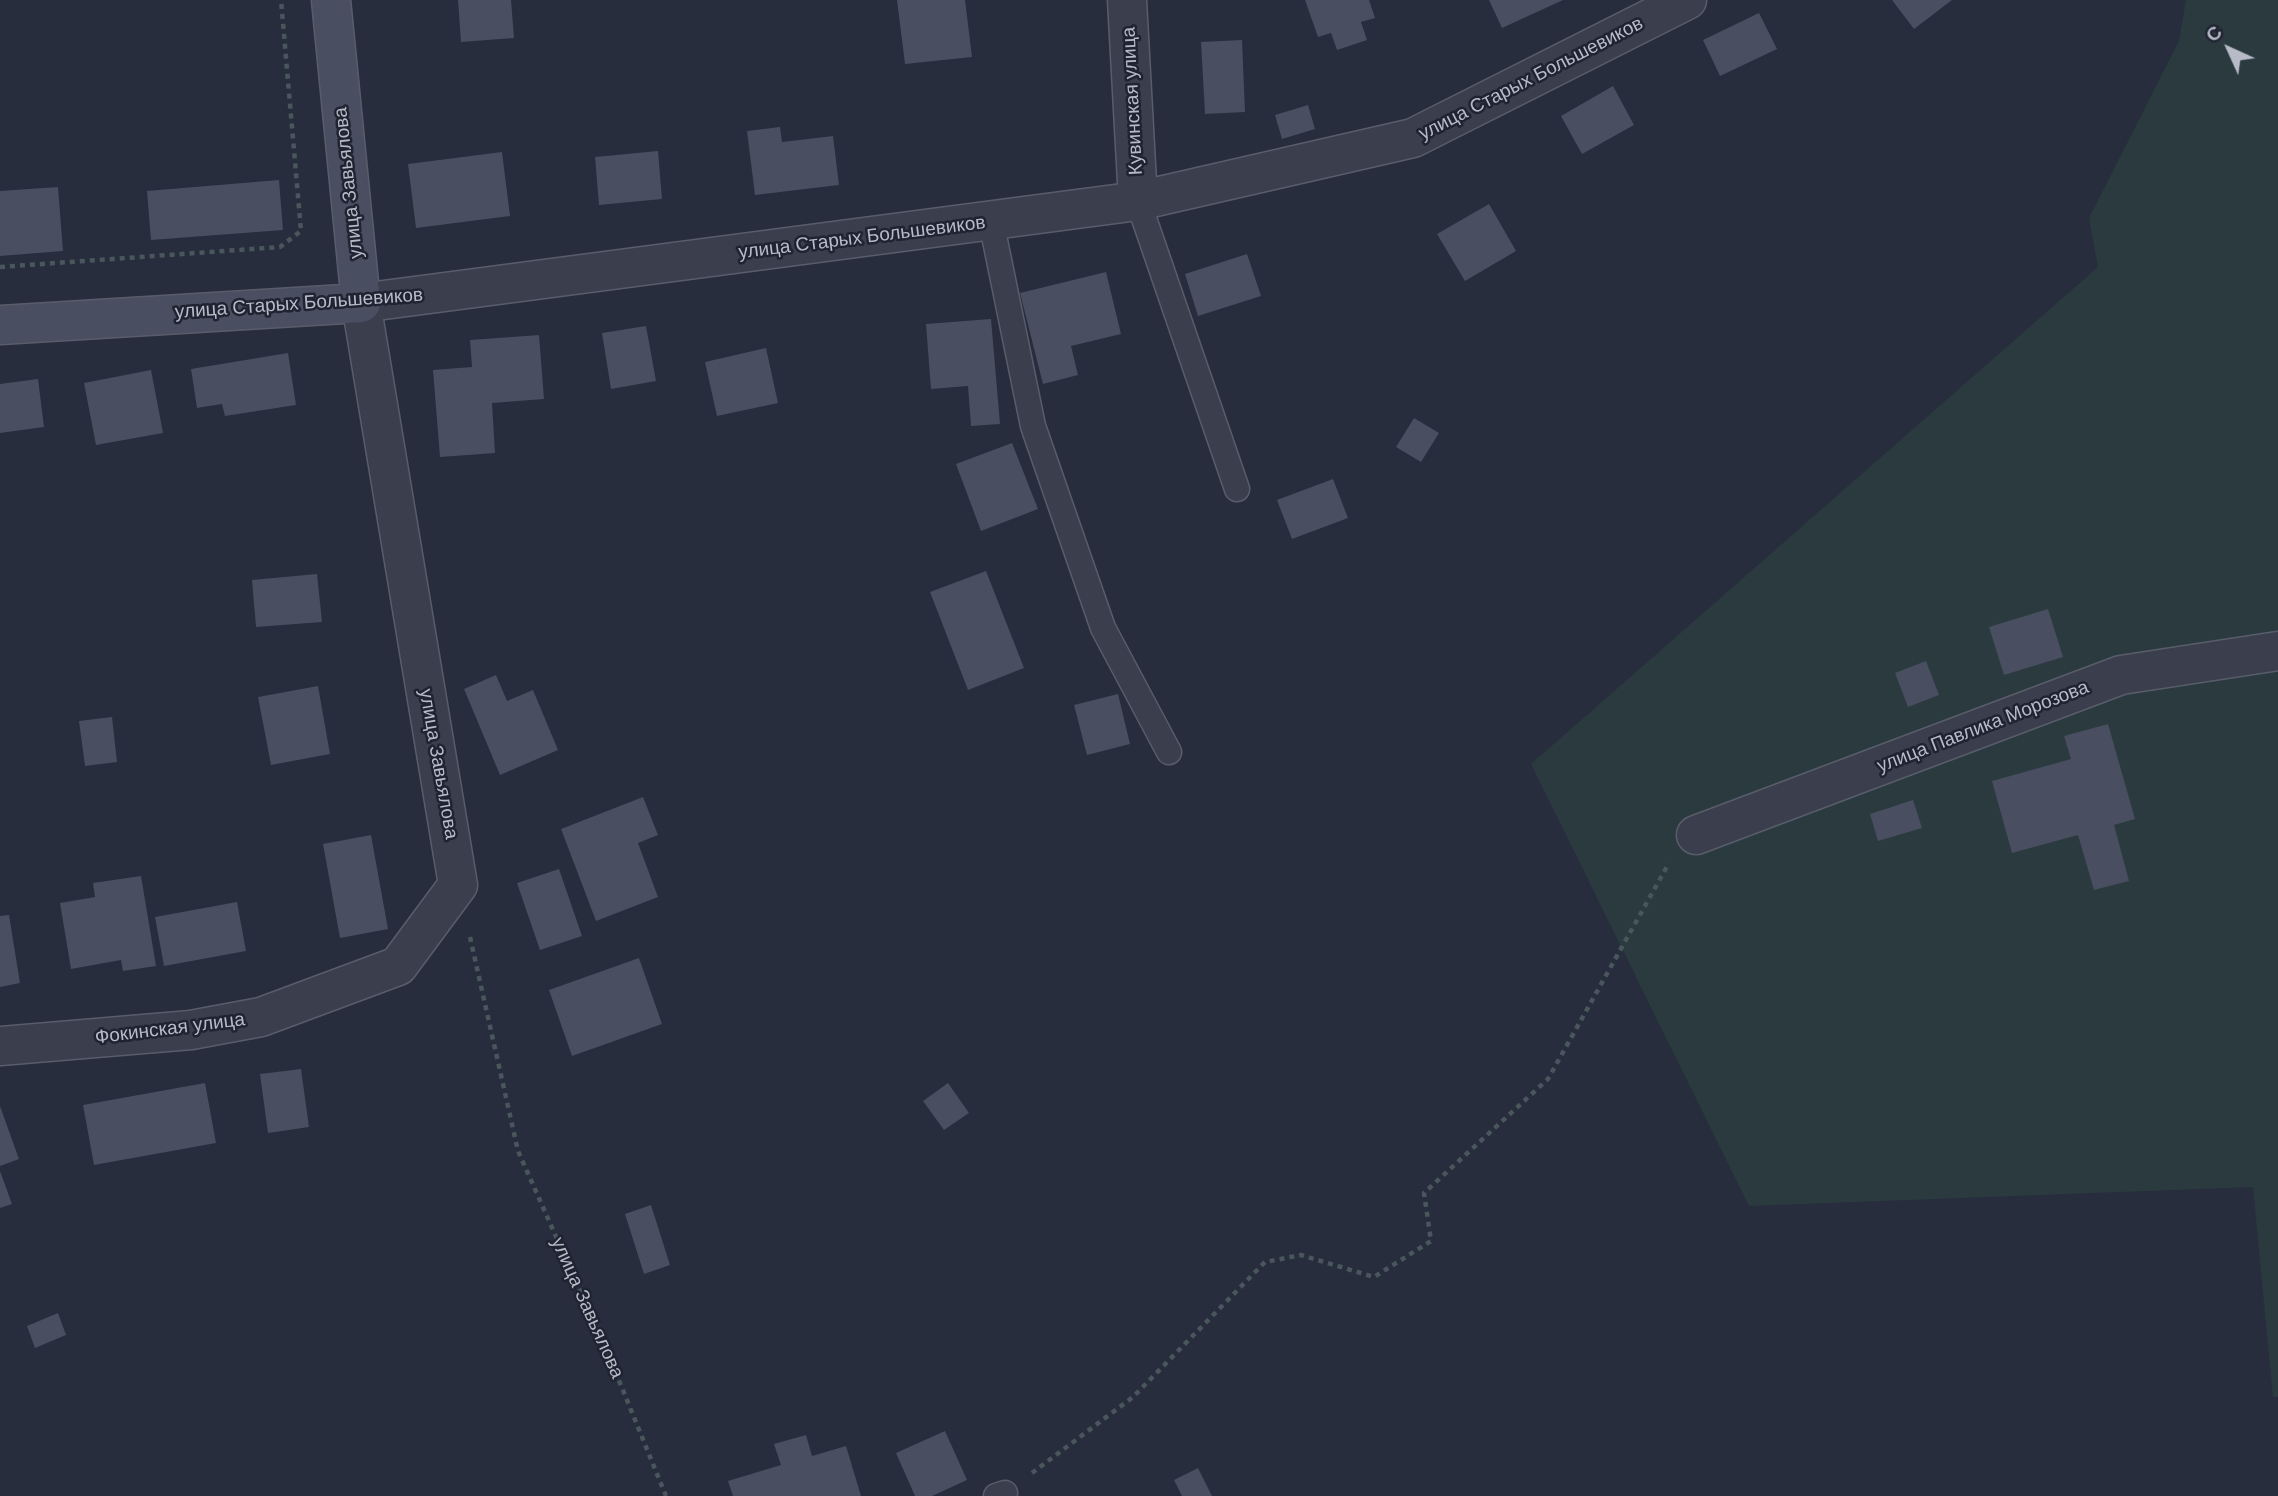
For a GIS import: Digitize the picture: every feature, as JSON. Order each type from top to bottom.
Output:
[{"type":"main road","name":"улица Завьялова","points":[[331,0],[361,303]]},
{"type":"main road","name":"улица Старых Большевиков","points":[[0,325],[361,303]]},
{"type":"street","name":"Кувинская улица","points":[[1127,0],[1138,201]]},
{"type":"street","name":"улица Старых Большевиков","points":[[361,303],[1138,201],[1413,138],[1687,0]]},
{"type":"street","name":"улица Завьялова","points":[[361,303],[458,885]]},
{"type":"street","name":"улица Павлика Морозова","points":[[1696,835],[2121,675],[2278,651]]},
{"type":"street","name":"Фокинская улица","points":[[0,1046],[191,1030],[261,1017],[398,966],[458,885]]},
{"type":"lane","points":[[1138,201],[1237,489]]},
{"type":"lane","points":[[991,221],[1033,426],[1103,628],[1170,752]]},
{"type":"path","points":[[0,267],[280,247],[301,231],[281,0]]},
{"type":"path","points":[[1000,1495],[1133,1397],[1265,1262],[1301,1255],[1374,1276],[1432,1241],[1424,1193],[1548,1079],[1664,868],[1696,835]]},
{"type":"path","name":"улица Завьялова","points":[[458,885],[518,1151],[609,1356],[666,1496]]},
{"type":"shaded area","points":[[2186,0],[2278,0],[2278,1397],[2273,1397],[2253,1187],[1749,1206],[1531,764],[2098,267],[2089,218],[2179,41]]},
{"type":"building","points":[[458,0],[511,0],[514,38],[461,42]]},
{"type":"building","points":[[897,0],[965,0],[972,57],[905,64]]},
{"type":"building","points":[[1305,0],[1369,0],[1375,18],[1361,22],[1367,40],[1337,50],[1331,33],[1318,37]]},
{"type":"building","points":[[1489,0],[1563,0],[1502,28]]},
{"type":"building","points":[[1892,0],[1952,0],[1914,29]]},
{"type":"building","points":[[1759,13],[1777,49],[1720,76],[1703,40]]},
{"type":"building","points":[[1242,40],[1245,112],[1205,114],[1201,42]]},
{"type":"building","points":[[1613,86],[1634,125],[1582,154],[1561,116]]},
{"type":"building","points":[[1308,105],[1315,129],[1282,139],[1275,115]]},
{"type":"building","points":[[780,127],[782,142],[833,136],[839,185],[755,195],[747,131]]},
{"type":"building","points":[[658,151],[662,199],[599,205],[595,157]]},
{"type":"building","points":[[502,152],[510,216],[416,228],[408,164]]},
{"type":"building","points":[[279,180],[283,230],[151,240],[147,191]]},
{"type":"building","points":[[58,187],[63,251],[0,256],[0,191]]},
{"type":"building","points":[[1489,204],[1516,251],[1465,281],[1437,234]]},
{"type":"building","points":[[1247,254],[1261,296],[1198,316],[1185,274]]},
{"type":"building","points":[[1106,272],[1121,334],[1071,346],[1078,375],[1043,384],[1020,293]]},
{"type":"building","points":[[991,319],[1000,424],[971,426],[968,386],[931,389],[926,324]]},
{"type":"building","points":[[646,326],[656,381],[611,389],[602,333]]},
{"type":"building","points":[[539,335],[544,399],[492,403],[495,453],[440,457],[433,370],[472,367],[470,340]]},
{"type":"building","points":[[766,348],[778,403],[717,416],[705,362]]},
{"type":"building","points":[[288,353],[296,405],[225,416],[222,404],[197,408],[191,369]]},
{"type":"building","points":[[151,370],[163,433],[96,445],[84,383]]},
{"type":"building","points":[[38,379],[44,427],[0,433],[0,384]]},
{"type":"building","points":[[1414,418],[1439,433],[1421,462],[1396,447]]},
{"type":"building","points":[[1012,443],[1038,509],[981,531],[956,464]]},
{"type":"building","points":[[1333,479],[1348,518],[1292,539],[1277,500]]},
{"type":"building","points":[[986,571],[1024,668],[968,690],[930,592]]},
{"type":"building","points":[[317,574],[322,622],[256,627],[252,580]]},
{"type":"building","points":[[2048,609],[2063,657],[2004,675],[1989,627]]},
{"type":"building","points":[[1926,661],[1939,695],[1908,707],[1895,673]]},
{"type":"building","points":[[496,675],[507,701],[533,690],[558,750],[500,775],[464,689]]},
{"type":"building","points":[[318,686],[330,754],[271,765],[258,697]]},
{"type":"building","points":[[1118,694],[1130,744],[1087,755],[1074,705]]},
{"type":"building","points":[[112,717],[117,762],[85,766],[79,721]]},
{"type":"building","points":[[2108,724],[2135,819],[2114,825],[2129,881],[2094,890],[2078,835],[2012,853],[1992,781],[2071,759],[2064,736]]},
{"type":"building","points":[[643,797],[658,835],[638,843],[658,897],[596,921],[561,829]]},
{"type":"building","points":[[1913,800],[1922,828],[1878,841],[1870,814]]},
{"type":"building","points":[[371,835],[388,929],[340,938],[323,844]]},
{"type":"building","points":[[559,869],[582,936],[540,950],[517,883]]},
{"type":"building","points":[[141,876],[156,966],[123,971],[121,960],[71,969],[60,903],[95,897],[93,883]]},
{"type":"building","points":[[237,902],[246,951],[164,966],[155,917]]},
{"type":"building","points":[[9,915],[20,983],[0,987],[0,916]]},
{"type":"building","points":[[639,958],[662,1024],[572,1056],[549,990]]},
{"type":"building","points":[[301,1069],[309,1127],[268,1133],[260,1074]]},
{"type":"building","points":[[205,1083],[216,1143],[94,1165],[83,1105]]},
{"type":"building","points":[[948,1083],[969,1113],[944,1130],[923,1101]]},
{"type":"building","points":[[0,1106],[19,1159],[0,1166]]},
{"type":"building","points":[[0,1171],[12,1204],[0,1208]]},
{"type":"building","points":[[651,1205],[670,1265],[644,1274],[625,1214]]},
{"type":"building","points":[[58,1313],[66,1335],[35,1348],[27,1326]]},
{"type":"building","points":[[945,1431],[967,1480],[932,1496],[915,1496],[896,1453]]},
{"type":"building","points":[[806,1435],[812,1456],[846,1446],[861,1496],[733,1496],[728,1481],[781,1465],[774,1444]]},
{"type":"building","points":[[1198,1468],[1212,1496],[1182,1496],[1174,1480]]}]
